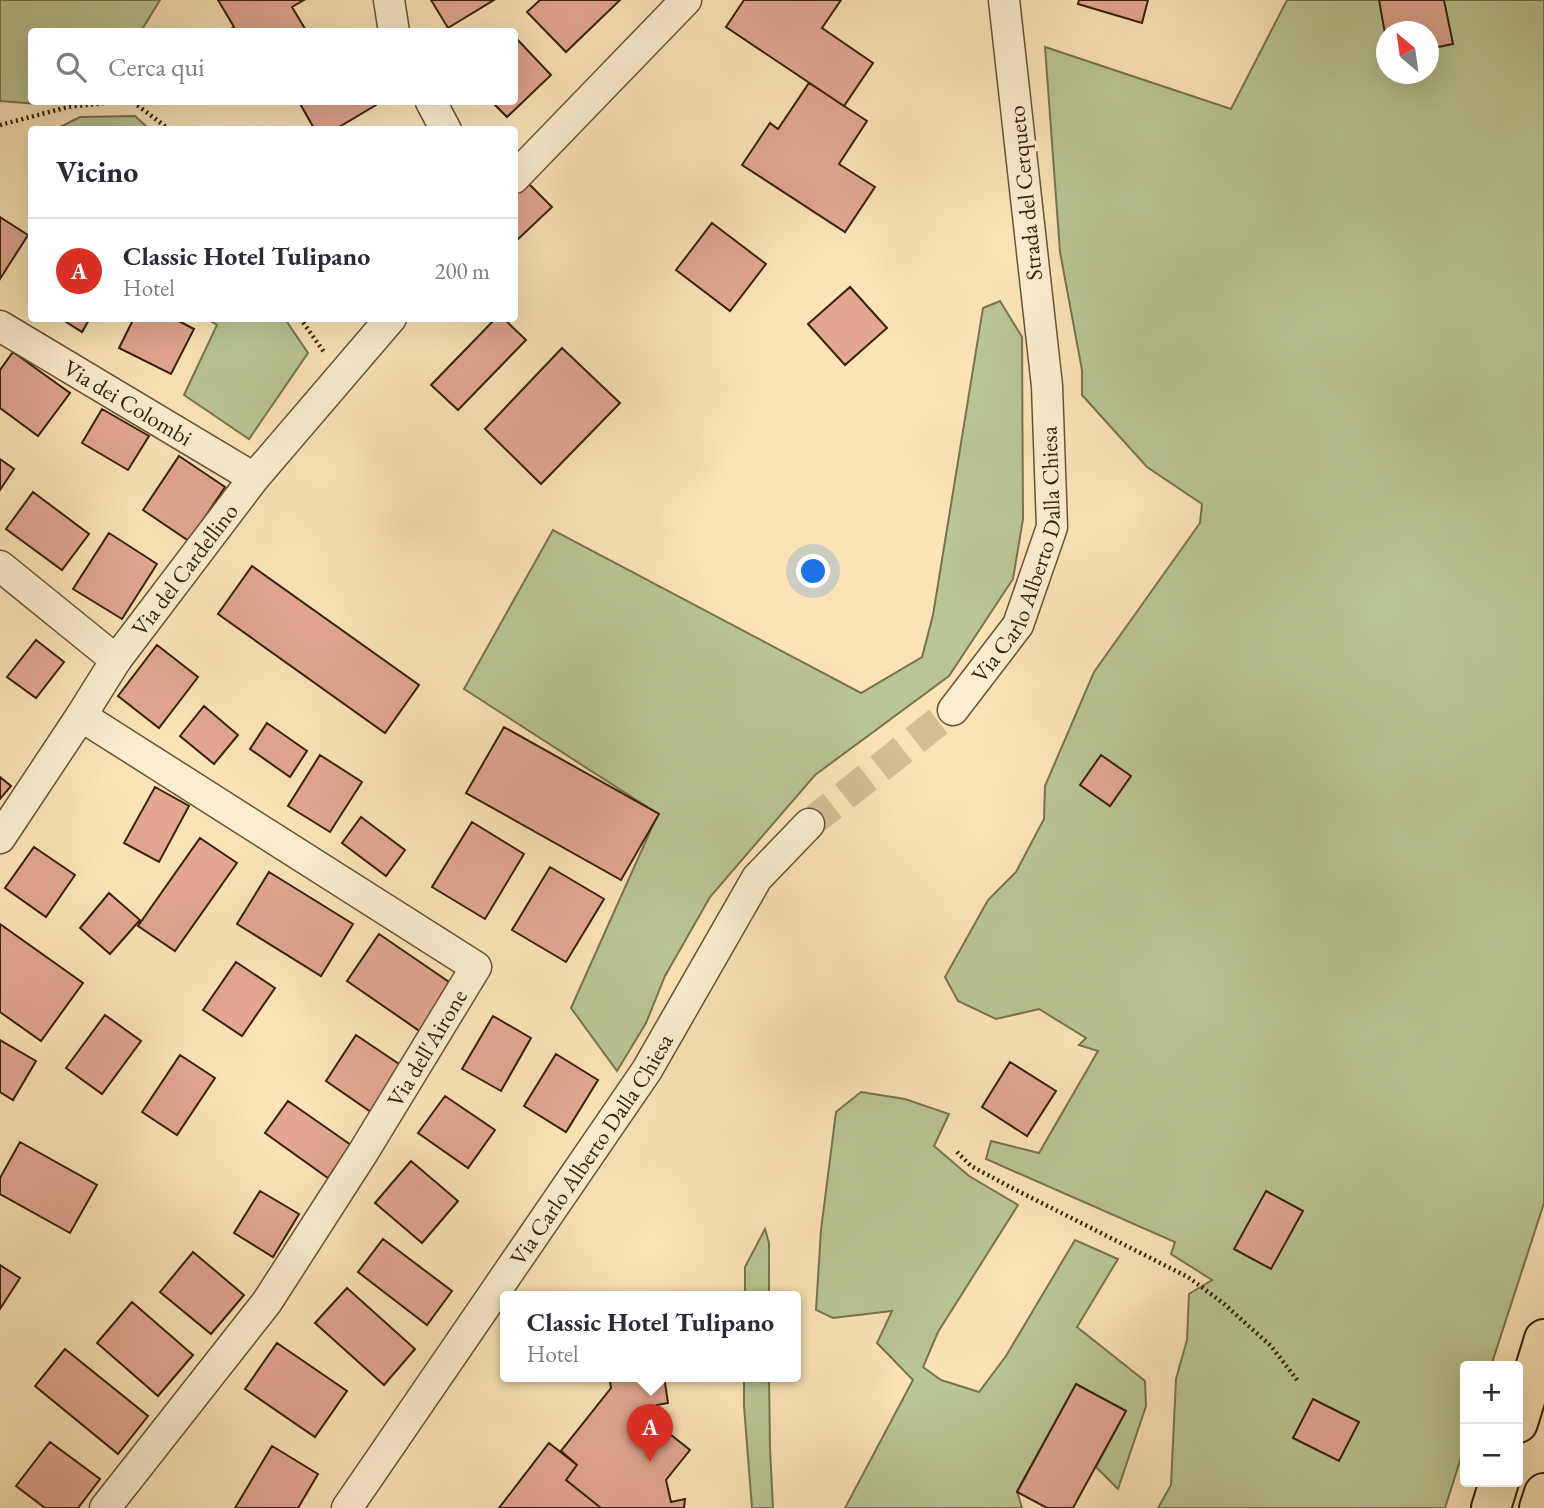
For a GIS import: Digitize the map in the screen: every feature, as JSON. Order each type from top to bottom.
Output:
[{"type":"highway","points":[[1523,1407],[1544,1339]]},
{"type":"highway","points":[[1491,1508],[1497,1487]]},
{"type":"highway","points":[[1539,1508],[1544,1493]]},
{"type":"street","points":[[390,0],[394,28]]},
{"type":"street","points":[[518,174],[686,0]]},
{"type":"street","name":"Strada del Cerqueto","points":[[1004,0],[1047,386]]},
{"type":"street","points":[[433,105],[444,126]]},
{"type":"street","name":"Via del Cardellino","points":[[0,838],[116,660],[254,478],[388,322]]},
{"type":"street","name":"Via dei Colombi","points":[[0,326],[254,478]]},
{"type":"street","name":"Via Carlo Alberto Dalla Chiesa","points":[[953,710],[1018,625],[1052,527],[1047,386]]},
{"type":"street","points":[[0,566],[116,660]]},
{"type":"street","name":"Via dell'Airone","points":[[82,716],[476,967],[364,1151],[267,1302],[105,1508]]},
{"type":"street","name":"Via Carlo Alberto Dalla Chiesa","points":[[346,1508],[647,1070],[757,878],[809,824]]},
{"type":"path","points":[[0,125],[68,107],[87,105]]},
{"type":"path","points":[[137,105],[165,126]]},
{"type":"path","points":[[303,322],[341,377]]},
{"type":"path","points":[[957,1152],[971,1166],[1188,1277],[1223,1303],[1271,1346],[1298,1381]]},
{"type":"green space","points":[[0,0],[160,0],[143,28],[28,28],[28,103],[0,101]]},
{"type":"green space","points":[[1287,0],[1544,0],[1544,1203],[1493,1361],[1460,1361],[1460,1461],[1445,1508],[1158,1508],[1171,1485],[1176,1379],[1187,1340],[1189,1294],[1212,1280],[1171,1254],[1175,1242],[986,1159],[991,1141],[1039,1153],[1098,1051],[1079,1045],[1086,1038],[1039,1009],[996,1019],[958,1001],[945,977],[988,900],[1016,872],[1044,819],[1045,786],[1094,672],[1200,523],[1202,504],[1147,467],[1082,395],[1082,370],[1060,252],[1045,47],[1231,109]]},
{"type":"green space","points":[[135,116],[146,126],[62,126],[80,117]]},
{"type":"green space","points":[[1000,301],[1022,337],[1023,519],[1013,579],[949,676],[815,775],[710,897],[665,976],[646,1023],[617,1071],[571,1008],[658,814],[464,689],[553,530],[861,693],[922,657],[933,615],[983,308]]},
{"type":"green space","points":[[212,322],[287,322],[308,353],[249,439],[184,395],[217,325]]},
{"type":"green space","points":[[861,1092],[905,1099],[949,1114],[934,1146],[969,1176],[1018,1205],[938,1332],[923,1367],[941,1380],[979,1392],[1006,1356],[1075,1240],[1118,1259],[1077,1327],[1145,1381],[1146,1406],[1118,1489],[1096,1467],[1126,1411],[1076,1384],[1017,1491],[1022,1508],[845,1508],[913,1380],[877,1343],[892,1311],[833,1318],[816,1310],[821,1230],[836,1112]]},
{"type":"green space","points":[[765,1229],[769,1243],[769,1291],[745,1291],[745,1267]]},
{"type":"green space","points":[[744,1382],[769,1382],[773,1508],[752,1508]]},
{"type":"building","points":[[218,0],[304,0],[292,7],[305,28],[234,27]]},
{"type":"building","points":[[431,0],[494,0],[448,28]]},
{"type":"building","points":[[540,0],[620,0],[566,52],[527,12]]},
{"type":"building","points":[[744,0],[841,0],[822,28],[873,63],[844,106],[726,27]]},
{"type":"building","points":[[1079,0],[1148,0],[1142,23],[1078,4]]},
{"type":"building","points":[[1379,0],[1444,0],[1453,44],[1439,47],[1439,21],[1383,21]]},
{"type":"building","points":[[518,40],[551,75],[507,117],[495,105],[518,105]]},
{"type":"building","points":[[809,83],[867,121],[839,164],[875,187],[845,232],[742,165],[770,123],[778,129]]},
{"type":"building","points":[[301,105],[376,105],[341,126],[313,126]]},
{"type":"building","points":[[526,181],[552,207],[518,239],[518,188]]},
{"type":"building","points":[[0,217],[28,235],[0,279]]},
{"type":"building","points":[[712,223],[766,264],[730,311],[676,270]]},
{"type":"building","points":[[850,287],[887,328],[845,365],[808,324]]},
{"type":"building","points":[[66,322],[88,322],[82,332]]},
{"type":"building","points":[[132,322],[181,322],[194,329],[171,374],[119,348]]},
{"type":"building","points":[[492,322],[507,322],[526,340],[458,410],[431,385]]},
{"type":"building","points":[[562,348],[620,403],[541,484],[485,429]]},
{"type":"building","points":[[13,352],[70,393],[38,436],[0,408],[0,370]]},
{"type":"building","points":[[102,409],[149,436],[128,470],[82,443]]},
{"type":"building","points":[[179,456],[225,487],[189,541],[143,510]]},
{"type":"building","points":[[0,459],[14,469],[0,490]]},
{"type":"building","points":[[33,492],[89,534],[62,570],[6,529]]},
{"type":"building","points":[[109,533],[157,564],[122,619],[73,589]]},
{"type":"building","points":[[252,566],[419,685],[385,733],[218,614]]},
{"type":"building","points":[[36,640],[64,662],[36,698],[7,677]]},
{"type":"building","points":[[157,645],[198,677],[159,728],[118,696]]},
{"type":"building","points":[[204,706],[238,735],[214,764],[180,736]]},
{"type":"building","points":[[267,723],[307,751],[290,777],[250,749]]},
{"type":"building","points":[[504,727],[659,814],[621,880],[466,793]]},
{"type":"building","points":[[320,755],[362,782],[330,832],[288,806]]},
{"type":"building","points":[[1101,755],[1131,776],[1110,806],[1080,785]]},
{"type":"building","points":[[0,777],[11,786],[0,799]]},
{"type":"building","points":[[155,787],[189,806],[159,862],[124,843]]},
{"type":"building","points":[[361,817],[405,850],[386,876],[342,843]]},
{"type":"building","points":[[472,822],[524,854],[485,919],[432,887]]},
{"type":"building","points":[[200,838],[237,863],[175,951],[138,926]]},
{"type":"building","points":[[34,847],[75,875],[46,917],[5,888]]},
{"type":"building","points":[[550,867],[604,899],[566,962],[512,930]]},
{"type":"building","points":[[269,872],[353,924],[321,976],[237,924]]},
{"type":"building","points":[[109,893],[140,920],[110,954],[80,928]]},
{"type":"building","points":[[0,924],[83,983],[41,1041],[0,1012]]},
{"type":"building","points":[[379,934],[452,984],[421,1032],[347,981]]},
{"type":"building","points":[[236,962],[275,988],[242,1036],[203,1010]]},
{"type":"building","points":[[105,1015],[141,1041],[102,1094],[66,1068]]},
{"type":"building","points":[[493,1016],[531,1038],[501,1091],[462,1069]]},
{"type":"building","points":[[356,1035],[402,1066],[371,1112],[326,1081]]},
{"type":"building","points":[[0,1040],[36,1061],[13,1100],[0,1092]]},
{"type":"building","points":[[556,1054],[598,1080],[566,1132],[524,1106]]},
{"type":"building","points":[[180,1055],[215,1078],[177,1135],[142,1112]]},
{"type":"building","points":[[1010,1062],[1056,1091],[1027,1136],[982,1107]]},
{"type":"building","points":[[445,1096],[495,1130],[468,1168],[418,1133]]},
{"type":"building","points":[[288,1101],[351,1145],[328,1178],[265,1133]]},
{"type":"building","points":[[20,1142],[97,1185],[70,1233],[0,1194],[0,1178]]},
{"type":"building","points":[[411,1161],[458,1201],[422,1243],[375,1203]]},
{"type":"building","points":[[260,1191],[299,1214],[273,1257],[234,1233]]},
{"type":"building","points":[[1266,1191],[1303,1211],[1271,1269],[1234,1249]]},
{"type":"building","points":[[383,1239],[452,1291],[427,1325],[358,1272]]},
{"type":"building","points":[[193,1252],[244,1295],[211,1334],[160,1292]]},
{"type":"building","points":[[0,1265],[20,1278],[0,1309]]},
{"type":"building","points":[[347,1288],[415,1349],[384,1385],[315,1323]]},
{"type":"building","points":[[132,1302],[193,1355],[158,1396],[97,1343]]},
{"type":"building","points":[[277,1343],[347,1391],[315,1437],[245,1389]]},
{"type":"building","points":[[65,1349],[148,1416],[118,1454],[35,1386]]},
{"type":"building","points":[[610,1382],[665,1382],[668,1403],[657,1405],[661,1427],[690,1450],[666,1480],[671,1502],[685,1499],[684,1508],[601,1508],[566,1480],[577,1465],[561,1451],[611,1388]]},
{"type":"building","points":[[1076,1384],[1126,1411],[1073,1508],[1047,1508],[1017,1492]]},
{"type":"building","points":[[1313,1399],[1359,1422],[1339,1461],[1293,1438]]},
{"type":"building","points":[[50,1442],[100,1479],[78,1508],[45,1508],[16,1486]]},
{"type":"building","points":[[549,1443],[577,1465],[566,1480],[601,1508],[499,1508]]},
{"type":"building","points":[[272,1446],[318,1474],[298,1508],[235,1508]]},
{"type":"tunnel","points":[[809,824],[953,710]]},
{"type":"place","name":"Classic Hotel Tulipano","points":[[650,1462]]}]
